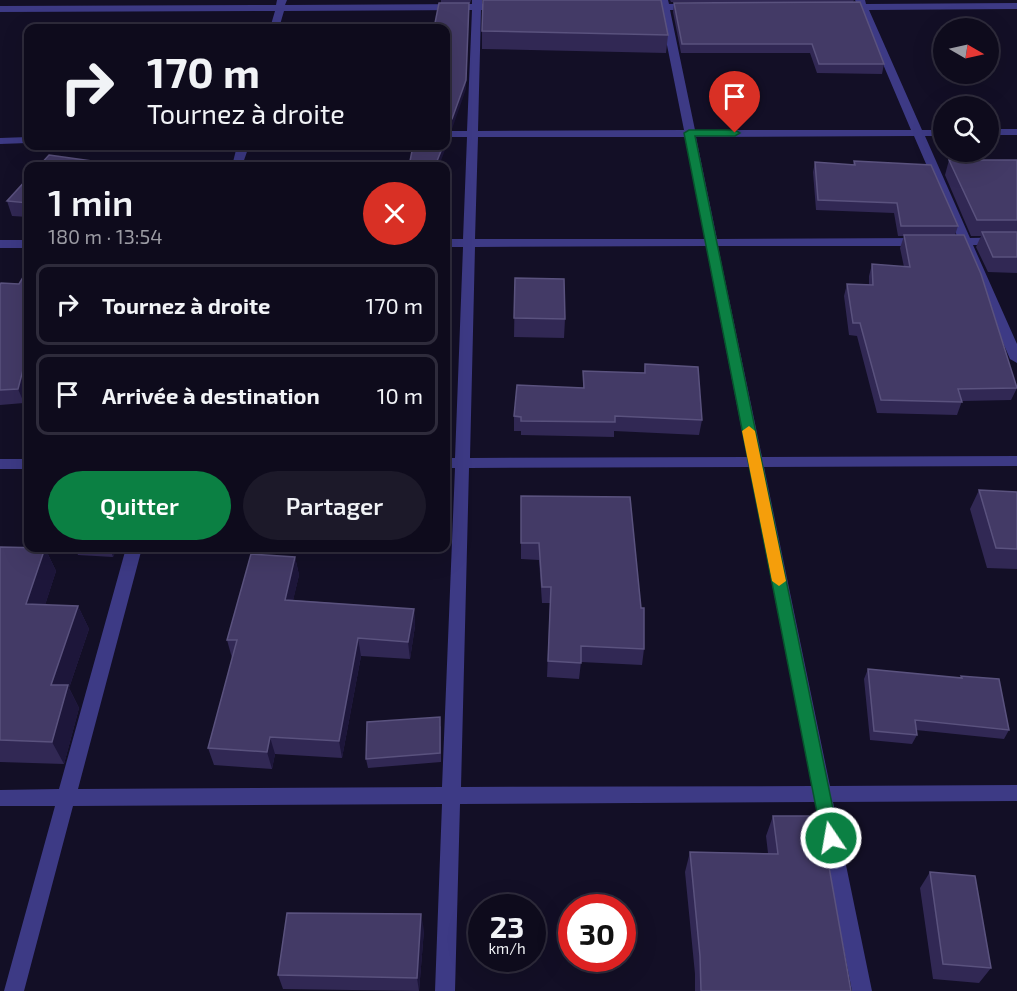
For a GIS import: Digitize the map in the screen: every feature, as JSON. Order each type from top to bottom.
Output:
[{"type":"street","points":[[862,3],[1017,359]]},
{"type":"street","points":[[828,7],[862,3],[1017,6]]},
{"type":"street","points":[[276,24],[281,4]]},
{"type":"street","points":[[0,9],[281,4],[477,4],[512,7]]},
{"type":"street","points":[[445,991],[477,4]]},
{"type":"street","points":[[663,4],[862,991]]},
{"type":"street","points":[[629,7],[663,4],[699,7]]},
{"type":"street","points":[[999,132],[1017,132]]},
{"type":"street","points":[[450,134],[933,133]]},
{"type":"street","points":[[0,141],[24,140]]},
{"type":"street","points":[[450,243],[1017,242]]},
{"type":"street","points":[[0,244],[24,244]]},
{"type":"street","points":[[450,463],[1017,461]]},
{"type":"street","points":[[0,464],[24,464]]},
{"type":"street","points":[[14,991],[133,552]]},
{"type":"street","points":[[0,798],[1017,793]]},
{"type":"building","points":[[483,0],[661,0],[668,35],[482,31]]},
{"type":"building","points":[[860,2],[884,64],[819,64],[812,44],[682,44],[674,3]]},
{"type":"building","points":[[439,3],[469,3],[466,80],[450,120],[450,24],[435,24]]},
{"type":"building","points":[[412,150],[441,150],[437,162],[410,162]]},
{"type":"building","points":[[49,155],[99,162],[43,162]]},
{"type":"building","points":[[1017,160],[1017,220],[977,220],[950,162]]},
{"type":"building","points":[[854,161],[931,165],[958,226],[901,226],[897,203],[818,200],[815,162],[855,165]]},
{"type":"building","points":[[24,182],[24,203],[7,201]]},
{"type":"building","points":[[982,232],[1017,232],[1017,257],[993,257]]},
{"type":"building","points":[[904,235],[964,235],[981,274],[1017,388],[958,389],[962,402],[881,400],[860,323],[853,323],[847,284],[873,285],[872,264],[910,267]]},
{"type":"building","points":[[24,276],[24,366],[18,389],[0,390],[0,285],[1,283],[19,284]]},
{"type":"building","points":[[515,278],[564,279],[565,319],[514,318]]},
{"type":"building","points":[[645,364],[698,367],[702,420],[615,416],[615,422],[521,421],[521,417],[514,416],[517,385],[584,388],[583,371],[645,373]]},
{"type":"building","points":[[979,490],[1017,492],[1017,549],[996,548]]},
{"type":"building","points":[[521,496],[630,497],[641,608],[644,608],[644,649],[581,646],[581,663],[548,661],[551,587],[542,587],[539,543],[521,543]]},
{"type":"building","points":[[0,547],[24,548],[24,552],[44,552],[26,604],[78,606],[51,685],[68,685],[52,742],[0,740]]},
{"type":"building","points":[[251,554],[295,557],[285,600],[414,609],[408,642],[358,638],[339,741],[270,737],[267,752],[208,748],[237,640],[227,640]]},
{"type":"building","points":[[868,669],[962,678],[961,676],[999,679],[1009,730],[915,720],[917,735],[874,731]]},
{"type":"building","points":[[440,717],[440,753],[366,759],[367,722]]},
{"type":"building","points":[[773,816],[820,816],[851,991],[701,991],[690,852],[778,854]]},
{"type":"building","points":[[930,872],[975,876],[991,968],[943,964]]},
{"type":"building","points":[[287,913],[421,914],[417,978],[278,975]]},
{"type":"slow traffic","points":[[749,431],[779,581]]},
{"type":"route","points":[[735,133],[689,133],[831,838]]}]
